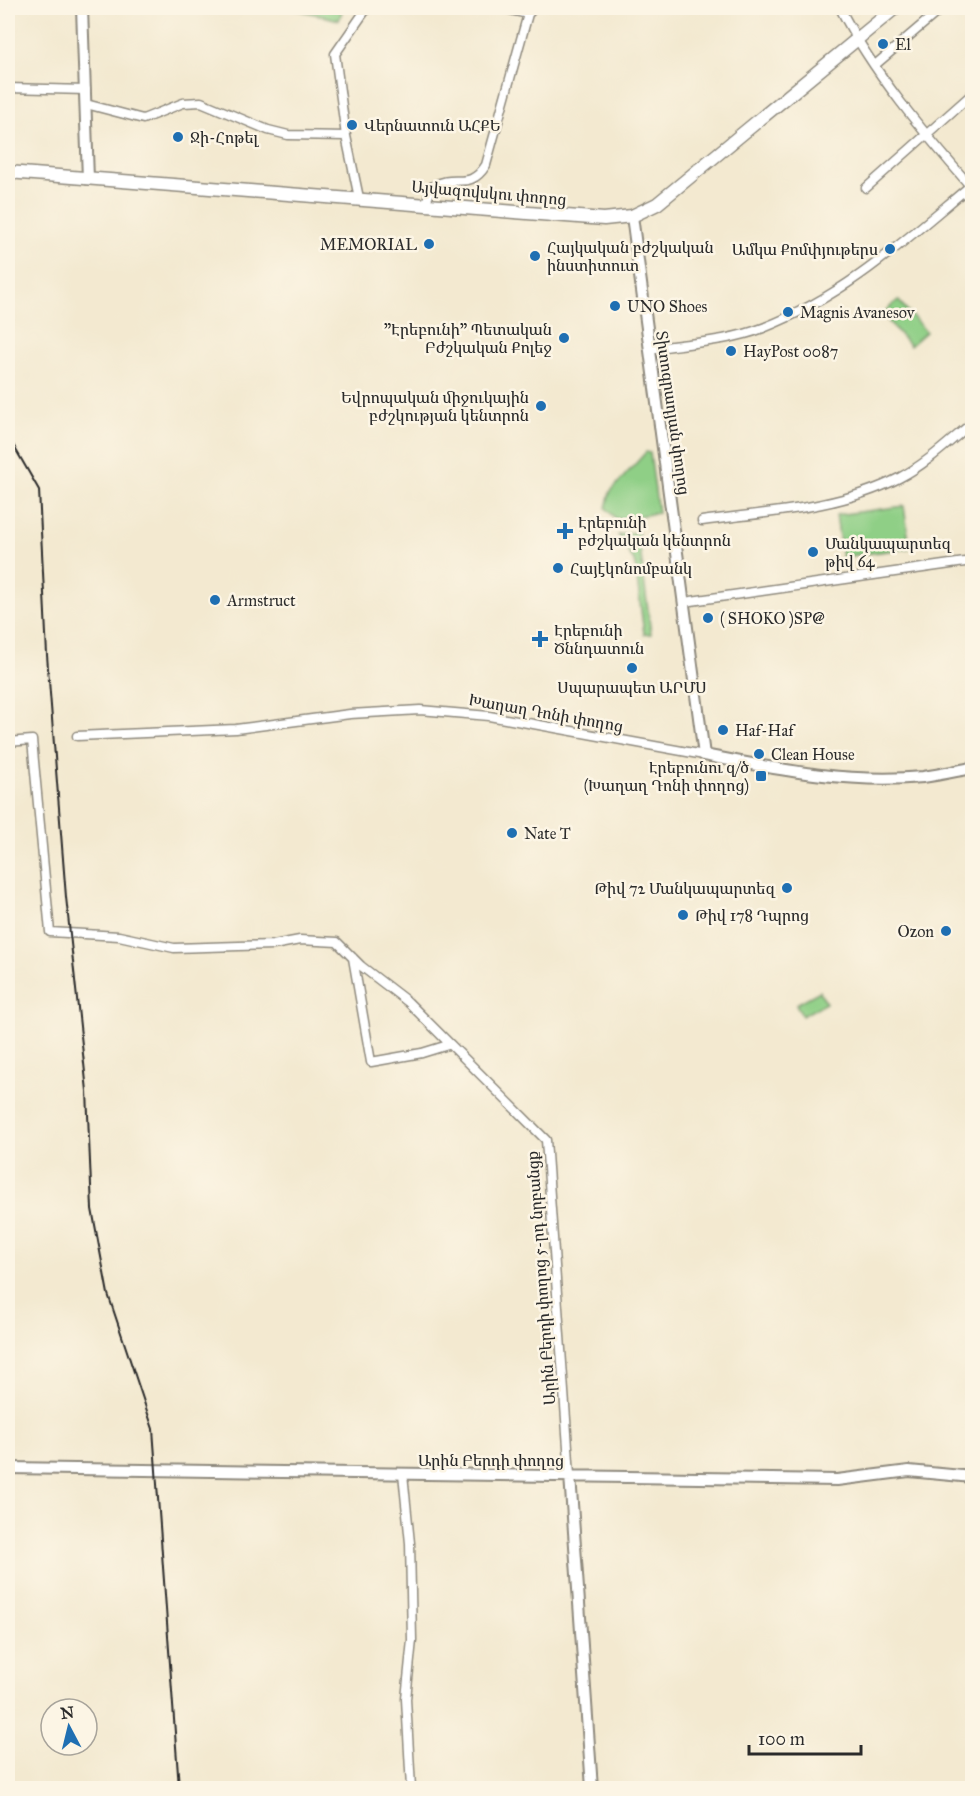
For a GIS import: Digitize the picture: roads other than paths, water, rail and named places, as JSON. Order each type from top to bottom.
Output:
[{"type":"main road","name":"Այվազովսկու փողոց","points":[[8,172],[604,219],[632,216],[657,204],[895,8]]},
{"type":"street","points":[[82,8],[88,179]]},
{"type":"street","points":[[359,198],[346,136],[335,54],[340,44],[350,36],[367,8]]},
{"type":"street","points":[[425,204],[436,184],[470,182],[479,177],[486,165],[531,11],[501,8]]},
{"type":"street","points":[[650,350],[713,341],[763,328],[841,290],[971,187],[926,133],[875,65],[856,39],[840,8]]},
{"type":"street","points":[[875,65],[942,8]]},
{"type":"street","points":[[8,88],[86,90]]},
{"type":"street","points":[[866,188],[972,94]]},
{"type":"street","points":[[86,105],[143,119],[183,103],[201,102],[268,130],[288,135],[346,136]]},
{"type":"street","name":"Տիտոգրադյան փողոց","points":[[632,216],[704,756]]},
{"type":"street","points":[[702,521],[850,498],[898,478],[918,466],[972,423]]},
{"type":"street","points":[[684,602],[972,561]]},
{"type":"street","name":"Խաղաղ Դոնի փողոց","points":[[77,736],[236,729],[350,714],[420,710],[489,716],[704,756],[837,777],[922,777],[972,768]]},
{"type":"street","name":"Արին Բերդի փողոց 5-րդ նրբանցք","points":[[8,742],[32,740],[50,932],[119,936],[174,948],[273,945],[300,940],[337,942],[408,1002],[448,1045],[494,1086],[511,1107],[546,1140],[592,1788]]},
{"type":"street","points":[[353,957],[371,1062],[422,1053],[448,1045]]},
{"type":"street","name":"Արին Բերդի փողոց","points":[[8,1468],[837,1480],[909,1471],[972,1477]]},
{"type":"street","points":[[403,1474],[411,1553],[412,1640],[406,1700],[411,1788]]},
{"type":"railway","points":[[8,436],[39,490],[47,655],[66,897],[87,1091],[92,1209],[108,1294],[153,1429],[179,1788]]},
{"type":"place","name":"El","points":[[883,44]]},
{"type":"place","name":"Վերնատուն ԱՀՔԵ","points":[[352,125]]},
{"type":"place","name":"Ջի-Հոթել","points":[[178,137]]},
{"type":"place","name":"MEMORIAL","points":[[429,244]]},
{"type":"place","name":"Ամկա Քոմփյութերս","points":[[890,249]]},
{"type":"place","name":"Հայկական բժշկական ինստիտուտ","points":[[535,256]]},
{"type":"place","name":"UNO Shoes","points":[[615,306]]},
{"type":"place","name":"Magnis Avanesov","points":[[788,312]]},
{"type":"place","name":"\"Էրեբունի\" Պետական Բժշկական Քոլեջ","points":[[564,338]]},
{"type":"place","name":"HayPost 0087","points":[[731,351]]},
{"type":"place","name":"Եվրոպական միջուկային բժշկության կենտրոն","points":[[541,406]]},
{"type":"place","name":"Էրեբունի բժշկական կենտրոն","points":[[565,531]]},
{"type":"place","name":"Մանկապարտեզ թիվ 64","points":[[813,552]]},
{"type":"place","name":"Հայէկոնոմբանկ","points":[[558,568]]},
{"type":"place","name":"Armstruct","points":[[215,600]]},
{"type":"place","name":"( SHOKO )SP@","points":[[708,618]]},
{"type":"place","name":"Էրեբունի Ծննդատուն","points":[[540,639]]},
{"type":"place","name":"Սպարապետ ԱՐՄՍ","points":[[632,668]]},
{"type":"place","name":"Haf-Haf","points":[[723,730]]},
{"type":"place","name":"Clean House","points":[[759,754]]},
{"type":"place","name":"Էրեբունու զ/ծ (Խաղաղ Դոնի փողոց)","points":[[761,776]]},
{"type":"place","name":"Nate T","points":[[512,833]]},
{"type":"place","name":"Թիվ 72 Մանկապարտեզ","points":[[787,888]]},
{"type":"place","name":"Թիվ 178 Դպրոց","points":[[683,915]]},
{"type":"place","name":"Ozon","points":[[946,931]]}]
